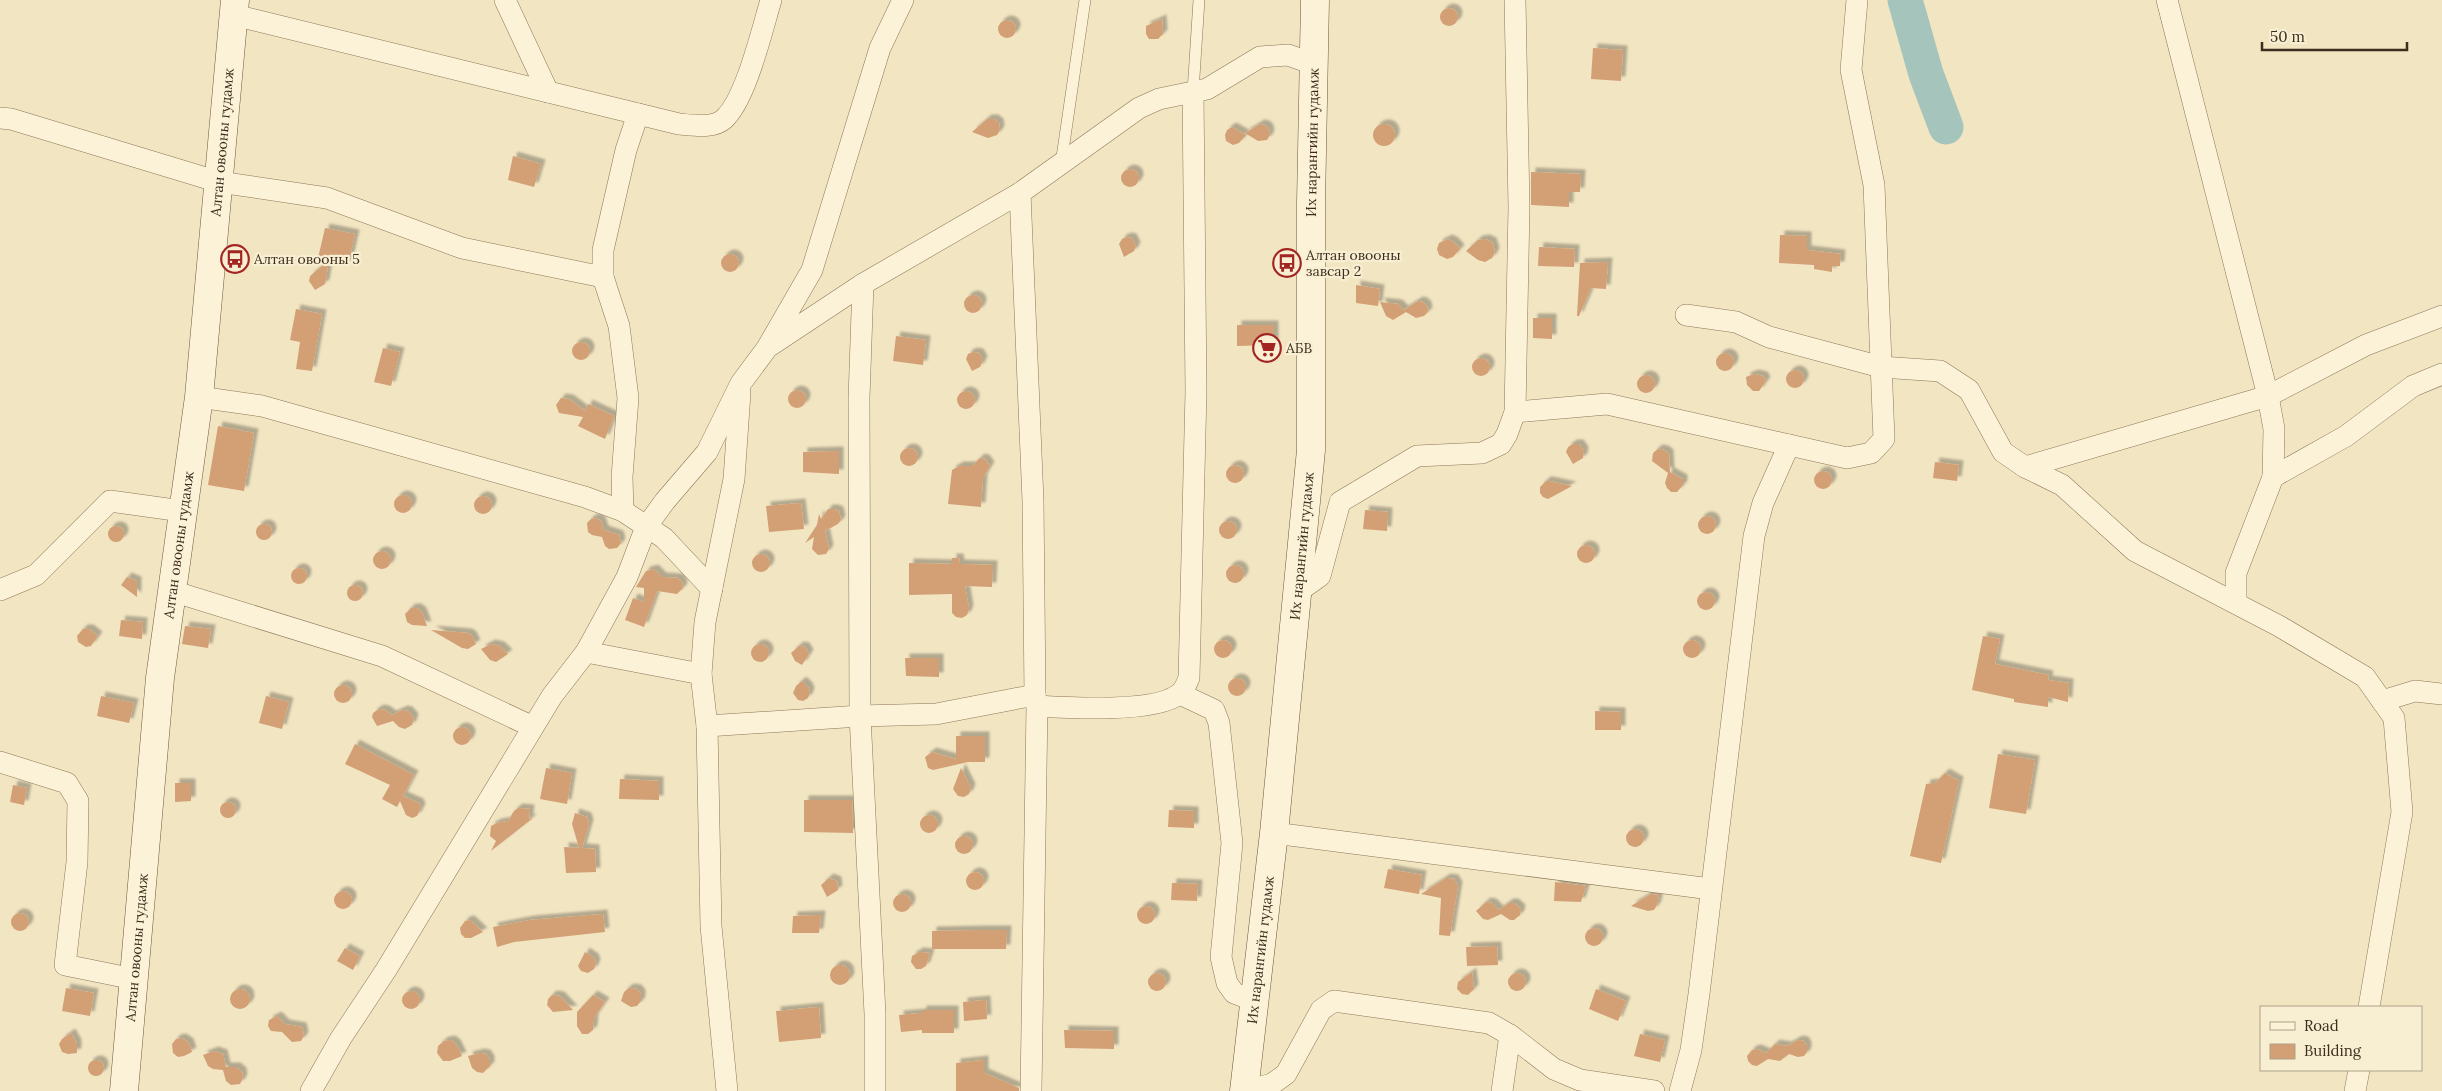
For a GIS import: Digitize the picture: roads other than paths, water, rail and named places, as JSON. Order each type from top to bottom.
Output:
[{"type":"main road","name":"Их нарангийн гудамж","points":[[1245,1091],[1274,833],[1311,450],[1316,0]]},
{"type":"main road","name":"Алтан овооны гудамж","points":[[124,1091],[160,678],[199,397],[235,8]]},
{"type":"street","points":[[505,0],[548,92]]},
{"type":"street","points":[[235,8],[548,92],[679,124],[705,126],[724,120],[741,92],[771,0]]},
{"type":"street","points":[[311,1091],[341,1038],[386,970],[552,696],[586,652],[627,578],[646,527],[665,500],[707,452],[741,383],[766,348],[812,270],[880,48],[903,0]]},
{"type":"street","points":[[1298,592],[1320,576],[1340,502],[1417,456],[1482,453],[1501,444],[1508,434],[1515,412],[1519,207],[1515,0]]},
{"type":"street","points":[[1515,412],[1607,404],[1847,458],[1871,454],[1884,439],[1874,186],[1851,70],[1856,0]]},
{"type":"street","points":[[2167,0],[2268,396],[2274,428],[2274,477],[2236,573],[2236,603]]},
{"type":"street","points":[[766,348],[863,284],[1020,193],[1138,108],[1159,99],[1207,89],[1260,56],[1288,55],[1314,64]]},
{"type":"street","points":[[707,726],[860,716],[936,714],[1036,701],[1099,710],[1165,701],[1180,694],[1189,678],[1195,421],[1193,92]]},
{"type":"street","points":[[623,511],[622,477],[628,398],[619,326],[603,277],[603,250],[626,150],[638,114]]},
{"type":"street","points":[[0,118],[11,119],[219,182],[327,198],[462,248],[603,277]]},
{"type":"street","points":[[1020,193],[1033,501],[1036,701],[1031,1091]]},
{"type":"street","points":[[863,284],[860,398],[860,716],[875,1014],[875,1091]]},
{"type":"street","points":[[1686,315],[1736,322],[1769,337],[1881,367],[1940,371],[1969,390],[2003,452],[2025,467],[2062,485],[2135,551],[2279,626],[2365,677],[2394,718],[2402,812],[2369,1006]]},
{"type":"street","points":[[2025,467],[2268,396],[2366,345],[2442,316]]},
{"type":"street","points":[[2274,477],[2346,436],[2413,386],[2442,374]]},
{"type":"street","points":[[727,1091],[711,926],[707,726],[701,674],[705,622],[734,479],[741,383]]},
{"type":"street","points":[[199,397],[262,406],[585,497],[623,511],[664,538],[712,589]]},
{"type":"street","points":[[1680,1091],[1691,1050],[1754,536],[1763,503],[1788,445]]},
{"type":"street","points":[[0,590],[36,575],[110,501],[182,511]]},
{"type":"street","points":[[172,591],[382,656],[533,727]]},
{"type":"street","points":[[586,652],[701,674]]},
{"type":"street","points":[[2382,700],[2415,690],[2442,694]]},
{"type":"street","points":[[1180,694],[1214,710],[1219,723],[1232,843],[1221,957],[1227,984],[1234,993],[1256,1002]]},
{"type":"street","points":[[0,762],[67,784],[78,801],[77,862],[65,965],[134,979]]},
{"type":"street","points":[[1274,833],[1710,889]]},
{"type":"street","points":[[1245,1091],[1272,1088],[1286,1074],[1321,1010],[1334,1001],[1489,1023],[1510,1035],[1554,1069],[1580,1080],[1654,1091]]},
{"type":"street","points":[[1502,1091],[1510,1035]]},
{"type":"street","points":[[2355,1091],[2359,1071]]},
{"type":"lane","points":[[1061,164],[1085,0]]},
{"type":"lane","points":[[1193,92],[1199,0]]},
{"type":"waterway","points":[[1905,0],[1926,74],[1946,127]]},
{"type":"place","name":"Алтан овооны 5","points":[[235,259]]},
{"type":"place","name":"Алтан овооны завсар 2","points":[[1287,263]]},
{"type":"place","name":"АБВ","points":[[1267,348]]}]
